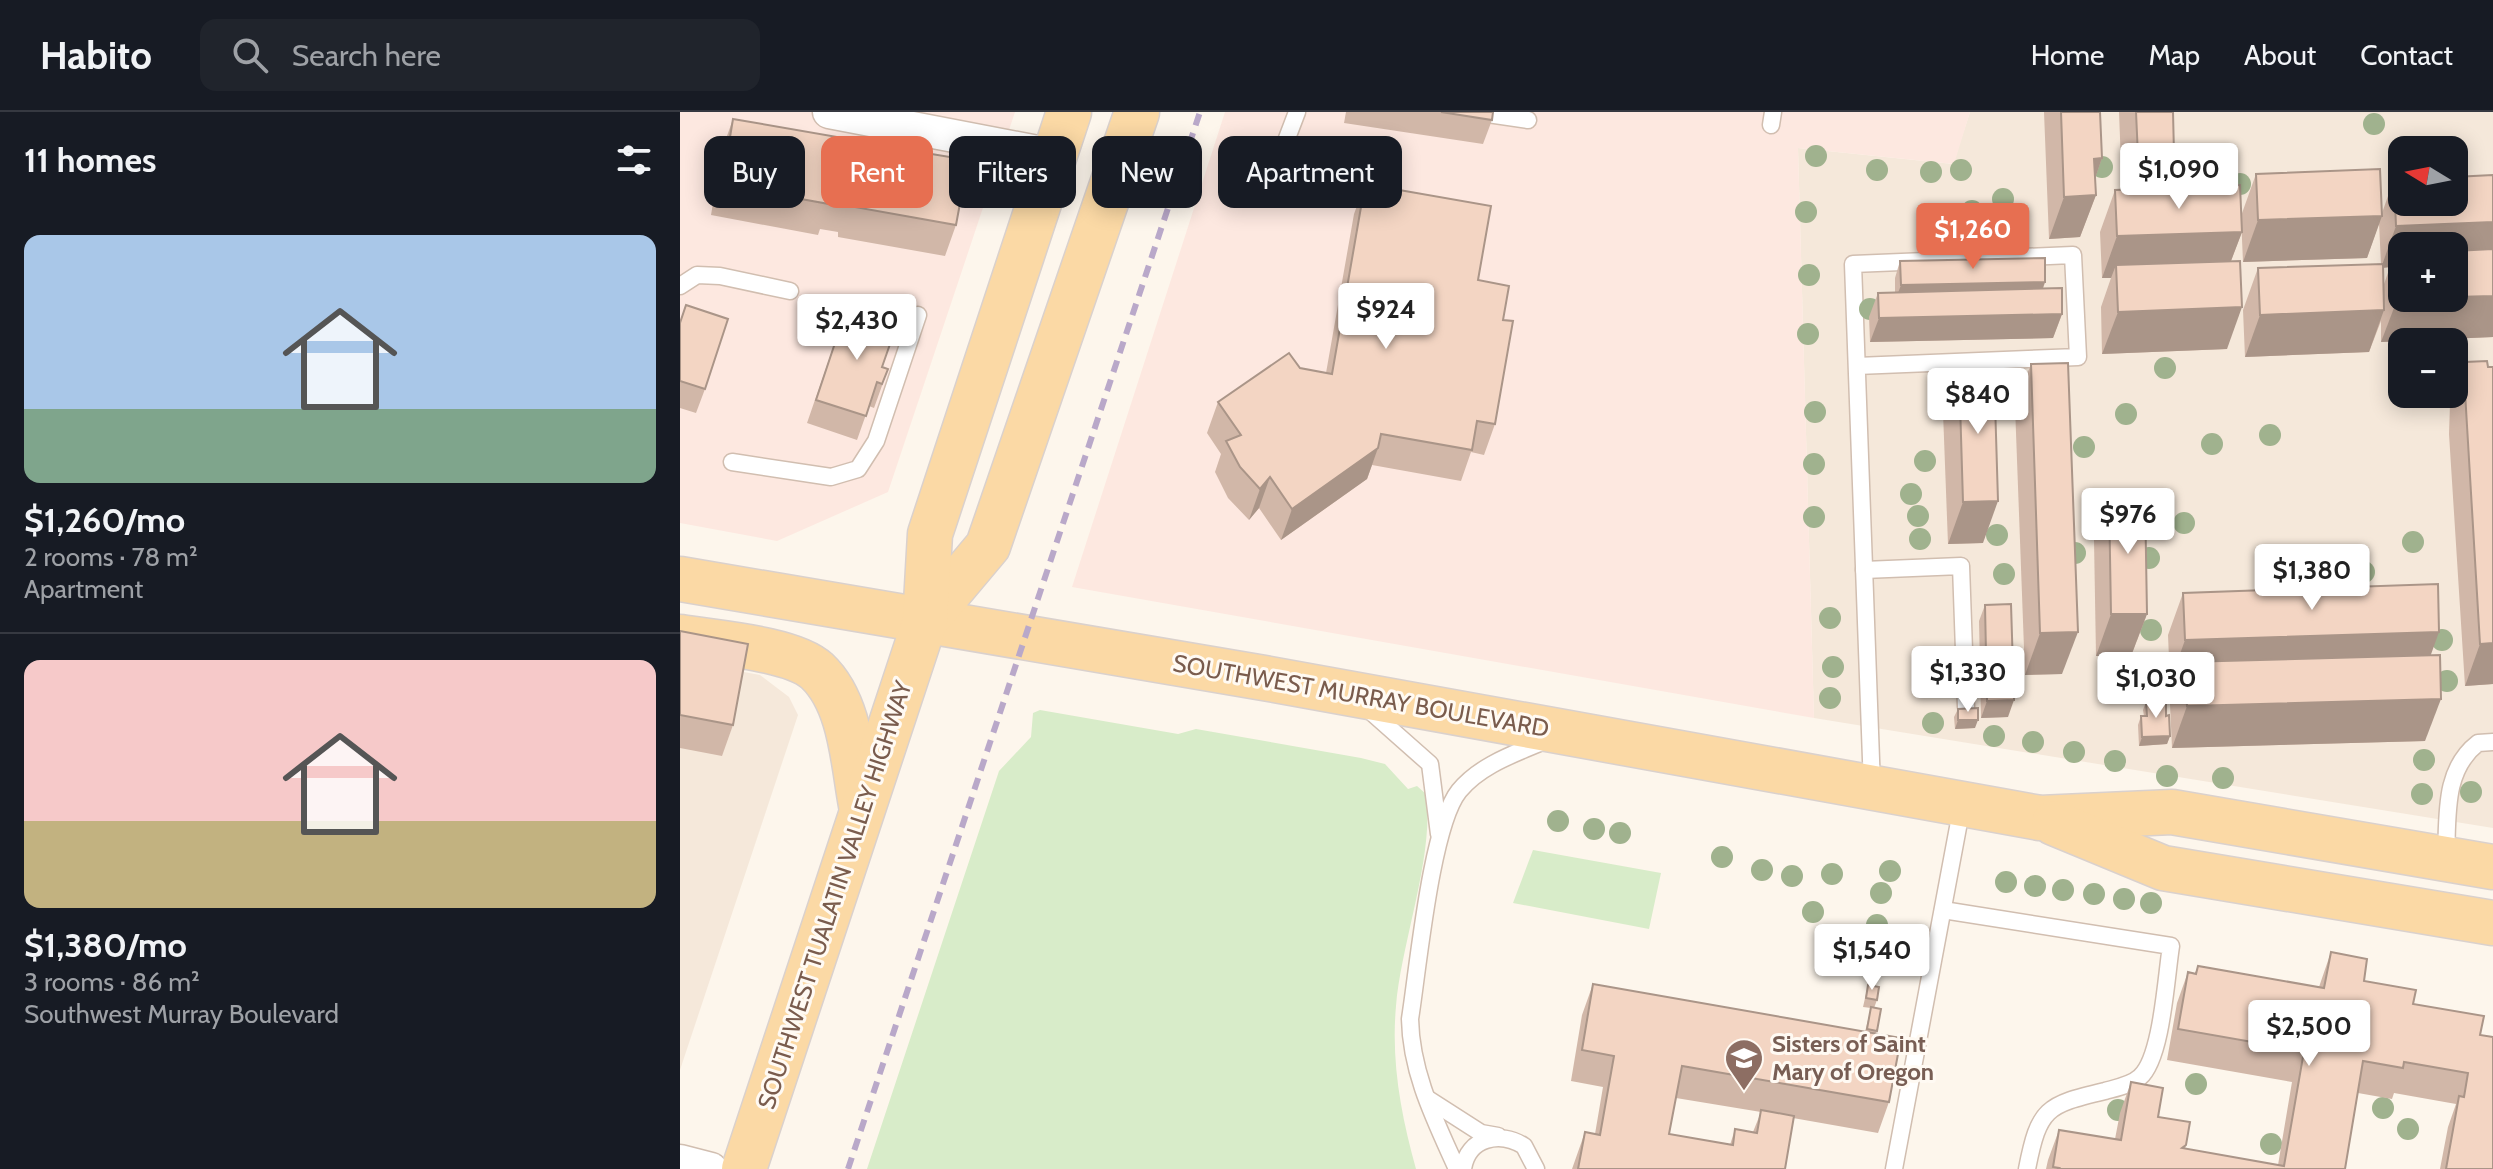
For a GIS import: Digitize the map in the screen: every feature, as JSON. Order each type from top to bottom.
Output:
[{"type":"main road","name":"SOUTHWEST TUALATIN VALLEY HIGHWAY","points":[[1060,136],[1069,112]]},
{"type":"main road","name":"SOUTHWEST TUALATIN VALLEY HIGHWAY","points":[[925,621],[988,546],[1137,112]]},
{"type":"main road","name":"SOUTHWEST TUALATIN VALLEY HIGHWAY","points":[[744,1169],[925,621],[930,534],[1036,208]]},
{"type":"main road","name":"SOUTHWEST MURRAY BOULEVARD","points":[[680,579],[1348,692],[2040,818],[2172,812],[2493,867]]},
{"type":"main road","points":[[680,637],[795,659],[816,669],[830,689],[844,720],[862,811]]},
{"type":"main road","name":"SOUTHWEST MURRAY BOULEVARD","points":[[2040,818],[2163,868],[2493,923]]},
{"type":"street","points":[[829,112],[954,136]]},
{"type":"street","points":[[680,1161],[711,1169]]},
{"type":"lane","points":[[1288,136],[1297,112]]},
{"type":"lane","points":[[1488,114],[1528,120]]},
{"type":"lane","points":[[1857,366],[2078,357],[2073,255],[1853,264],[1872,789]]},
{"type":"lane","points":[[680,286],[697,275],[720,276],[790,291]]},
{"type":"lane","points":[[732,462],[831,477],[858,469],[876,441],[918,315]]},
{"type":"lane","points":[[1864,570],[1961,566],[1966,707]]},
{"type":"lane","points":[[1348,692],[1430,764],[1439,836]]},
{"type":"lane","points":[[1460,1169],[1427,1098],[1411,1049],[1410,1019],[1439,836],[1458,793],[1480,772],[1564,732]]},
{"type":"lane","points":[[2446,859],[2451,782],[2457,765],[2478,743],[2493,742]]},
{"type":"lane","points":[[1894,1169],[1962,805]]},
{"type":"lane","points":[[1943,910],[2171,946],[2152,1060],[2139,1078],[2074,1098],[2045,1112],[2034,1132],[2027,1169]]},
{"type":"lane","points":[[1427,1098],[1481,1133],[1500,1136],[1524,1146],[1536,1169]]},
{"type":"lane","points":[[1460,1169],[1477,1144],[1500,1136]]},
{"type":"shaded area","points":[[680,112],[1015,112],[1007,136],[949,136],[949,208],[983,208],[888,492],[777,541],[680,523]]},
{"type":"shaded area","points":[[1225,112],[1970,112],[1954,164],[1798,148],[1814,718],[1072,587],[1194,208],[1202,208],[1202,183]]},
{"type":"shaded area","points":[[1970,112],[2493,112],[2493,828],[1814,718],[1798,148],[1953,164]]},
{"type":"shaded area","points":[[680,660],[760,675],[789,697],[798,715],[680,1070]]},
{"type":"green space","points":[[1040,710],[1178,734],[1196,729],[1361,758],[1385,764],[1408,789],[1417,786],[1426,794],[1426,843],[1399,982],[1395,1027],[1398,1088],[1416,1169],[867,1169],[999,771],[1031,737],[1033,713]]},
{"type":"green space","points":[[1533,850],[1661,873],[1649,929],[1513,903]]},
{"type":"building","points":[[1441,112],[1493,112],[1492,120]]},
{"type":"building","points":[[2061,112],[2100,112],[2102,158],[2094,159],[2096,195],[2064,197]]},
{"type":"building","points":[[2136,112],[2173,112],[2174,154],[2138,156]]},
{"type":"building","points":[[733,119],[831,136],[821,136],[821,203],[805,200],[805,136],[730,136]]},
{"type":"building","points":[[933,154],[949,157],[949,208],[959,208],[956,225],[860,208],[933,208]]},
{"type":"building","points":[[2380,169],[2382,216],[2258,220],[2256,174]]},
{"type":"building","points":[[2493,175],[2493,222],[2396,226],[2396,216],[2468,216],[2468,176]]},
{"type":"building","points":[[2240,185],[2242,232],[2117,236],[2115,190]]},
{"type":"building","points":[[1402,190],[1491,206],[1478,280],[1509,286],[1503,320],[1513,321],[1495,424],[1477,421],[1472,450],[1381,434],[1378,448],[1292,509],[1270,477],[1260,489],[1240,467],[1226,441],[1241,435],[1218,402],[1289,353],[1300,368],[1332,374],[1361,208],[1402,208]]},
{"type":"building","points":[[2493,249],[2493,296],[2468,297],[2468,250]]},
{"type":"building","points":[[2045,258],[2045,282],[1901,285],[1900,261]]},
{"type":"building","points":[[2240,261],[2242,307],[2118,312],[2116,265]]},
{"type":"building","points":[[2383,264],[2384,310],[2260,315],[2258,268]]},
{"type":"building","points":[[2062,288],[2062,314],[1879,318],[1878,293]]},
{"type":"building","points":[[686,305],[728,319],[705,389],[680,381],[680,323]]},
{"type":"building","points":[[847,307],[897,324],[882,367],[888,369],[882,384],[877,382],[866,416],[816,400]]},
{"type":"building","points":[[2487,361],[2488,367],[2493,367],[2493,643],[2480,644],[2466,408],[2468,362]]},
{"type":"building","points":[[2068,363],[2078,632],[2040,633],[2031,364]]},
{"type":"building","points":[[1994,369],[1998,501],[1963,502],[1959,370]]},
{"type":"building","points":[[2145,497],[2147,614],[2111,614],[2109,498]]},
{"type":"building","points":[[2438,584],[2439,632],[2185,640],[2183,593]]},
{"type":"building","points":[[2011,604],[2014,700],[1987,701],[1985,605]]},
{"type":"building","points":[[680,631],[748,644],[733,725],[680,715]]},
{"type":"building","points":[[2440,655],[2441,699],[2187,706],[2185,662]]},
{"type":"building","points":[[2166,701],[2170,736],[2142,737],[2141,716],[2147,716],[2146,702]]},
{"type":"building","points":[[1978,708],[1978,720],[1958,720],[1958,709]]},
{"type":"building","points":[[2331,952],[2367,959],[2364,981],[2416,990],[2413,1004],[2484,1016],[2480,1035],[2493,1037],[2493,1169],[2446,1169],[2459,1096],[2464,1097],[2468,1073],[2404,1062],[2403,1068],[2363,1061],[2345,1169],[2053,1167],[2059,1130],[2121,1140],[2131,1082],[2163,1088],[2158,1117],[2190,1122],[2186,1145],[2182,1148],[2284,1166],[2304,1051],[2178,1029],[2188,972],[2196,974],[2198,966],[2324,988]]},
{"type":"building","points":[[1593,984],[1901,1038],[1889,1102],[1682,1066],[1669,1134],[1733,1145],[1735,1129],[1757,1133],[1761,1110],[1794,1116],[1785,1169],[1578,1169],[1585,1132],[1600,1135],[1614,1056],[1582,1050]]},
{"type":"building","points":[[1868,985],[1879,987],[1877,1000],[1866,998]]},
{"type":"building","points":[[1871,1007],[1881,1009],[1877,1031],[1867,1029]]},
{"type":"railway","points":[[848,1169],[1200,112]]},
{"type":"place","name":"Sisters of Saint Mary of Oregon","points":[[1744,1092]]}]
